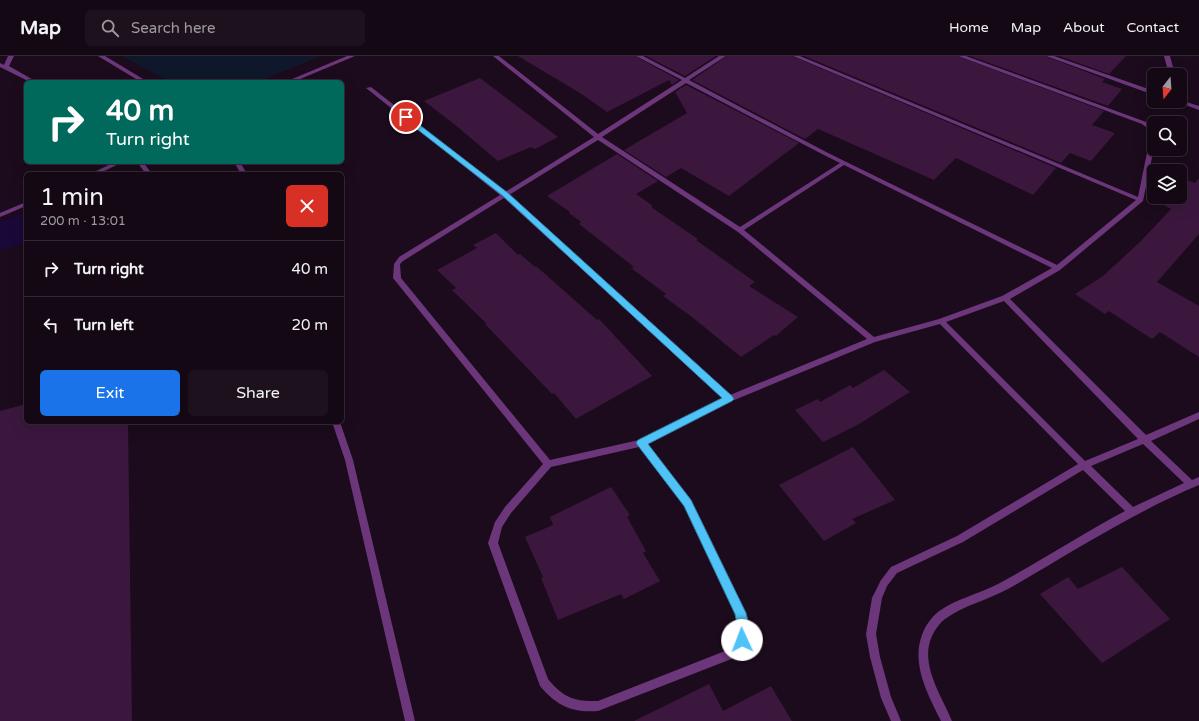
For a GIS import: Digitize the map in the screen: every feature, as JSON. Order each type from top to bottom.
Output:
[{"type":"street","points":[[6,67],[12,56]]},
{"type":"street","points":[[102,56],[142,80]]},
{"type":"street","points":[[293,80],[352,56]]},
{"type":"street","points":[[496,56],[598,137],[740,230],[873,340]]},
{"type":"street","points":[[639,56],[844,163],[1058,268]]},
{"type":"street","points":[[548,464],[397,278],[397,264],[401,259],[598,137],[723,56]]},
{"type":"street","points":[[796,56],[1141,200]]},
{"type":"street","points":[[641,443],[688,503],[740,613],[744,629],[742,640],[740,647],[734,653],[598,706],[582,708],[565,701],[553,693],[544,682],[493,543],[498,525],[508,510],[548,464],[641,443],[729,399],[873,340],[941,321],[1005,298],[1058,268],[1141,200],[1154,133],[1150,126],[961,56]]},
{"type":"street","points":[[1049,56],[1147,91]]},
{"type":"street","points":[[1165,56],[1169,68]]},
{"type":"street","points":[[0,65],[30,80]]},
{"type":"street","points":[[369,88],[505,195],[729,399]]},
{"type":"street","points":[[1187,104],[1199,108]]},
{"type":"street","points":[[740,230],[844,163]]},
{"type":"street","points":[[98,172],[116,164]]},
{"type":"street","points":[[0,215],[24,205]]},
{"type":"street","points":[[946,721],[933,692],[924,659],[924,648],[927,636],[932,627],[944,614],[1001,588],[1132,512],[1195,483],[1144,439],[1005,298]]},
{"type":"street","points":[[941,321],[1132,512]]},
{"type":"street","points":[[896,721],[886,698],[876,664],[872,634],[877,598],[884,583],[894,570],[960,539],[1084,465],[1199,415]]},
{"type":"street","points":[[337,424],[348,460],[410,721]]},
{"type":"shaded area","points":[[122,56],[321,56],[263,80],[166,80]]},
{"type":"building","points":[[518,56],[635,56],[679,80],[672,85],[669,80],[607,112],[580,93]]},
{"type":"building","points":[[646,56],[716,56],[685,76]]},
{"type":"building","points":[[727,56],[792,56],[1056,168],[1033,195],[956,158],[934,180],[818,129],[805,139],[692,80]]},
{"type":"building","points":[[804,56],[957,56],[1104,111],[1092,125],[1115,133],[1091,161],[1070,153],[1061,163]]},
{"type":"building","points":[[970,56],[1045,56],[1105,79],[1102,82],[1122,89],[1108,106]]},
{"type":"building","points":[[1059,56],[1126,56],[1109,74]]},
{"type":"building","points":[[480,78],[558,137],[535,149],[531,147],[498,161],[424,101]]},
{"type":"building","points":[[686,85],[799,143],[729,196],[681,168],[666,177],[624,150],[687,113],[675,92]]},
{"type":"building","points":[[617,154],[658,181],[636,194],[653,206],[651,207],[698,239],[696,240],[755,282],[749,286],[798,317],[776,336],[774,335],[741,357],[692,317],[663,296],[666,294],[631,268],[634,267],[579,224],[581,222],[569,213],[570,212],[547,196]]},
{"type":"building","points":[[1199,178],[1199,234],[1157,282],[1199,306],[1199,357],[1160,332],[1152,339],[1109,311],[1105,314],[1075,294],[1103,276],[1141,241],[1171,209],[1165,206],[1167,204],[1187,204],[1187,180],[1195,183]]},
{"type":"building","points":[[496,233],[518,255],[520,254],[535,267],[536,266],[597,320],[599,319],[652,376],[576,419],[554,393],[552,394],[485,324],[486,323],[452,290],[456,288],[437,270],[477,248],[473,245]]},
{"type":"building","points":[[884,370],[910,392],[859,424],[823,442],[795,410],[818,399],[820,402],[850,385],[853,388]]},
{"type":"building","points":[[24,405],[24,424],[128,424],[132,721],[0,721],[0,411]]},
{"type":"building","points":[[853,447],[895,500],[852,519],[856,523],[824,541],[779,485]]},
{"type":"building","points":[[611,487],[630,515],[627,517],[646,551],[643,553],[660,581],[624,599],[621,594],[558,620],[541,578],[543,577],[525,537],[553,525],[550,517]]},
{"type":"building","points":[[1122,567],[1170,619],[1102,663],[1040,594],[1068,577],[1078,589]]},
{"type":"building","points":[[709,684],[723,711],[771,686],[792,721],[634,721]]},
{"type":"waterway","points":[[0,236],[24,229]]},
{"type":"route","points":[[406,117],[505,195],[729,399],[641,443],[688,503],[740,613],[744,629],[742,640]]}]
